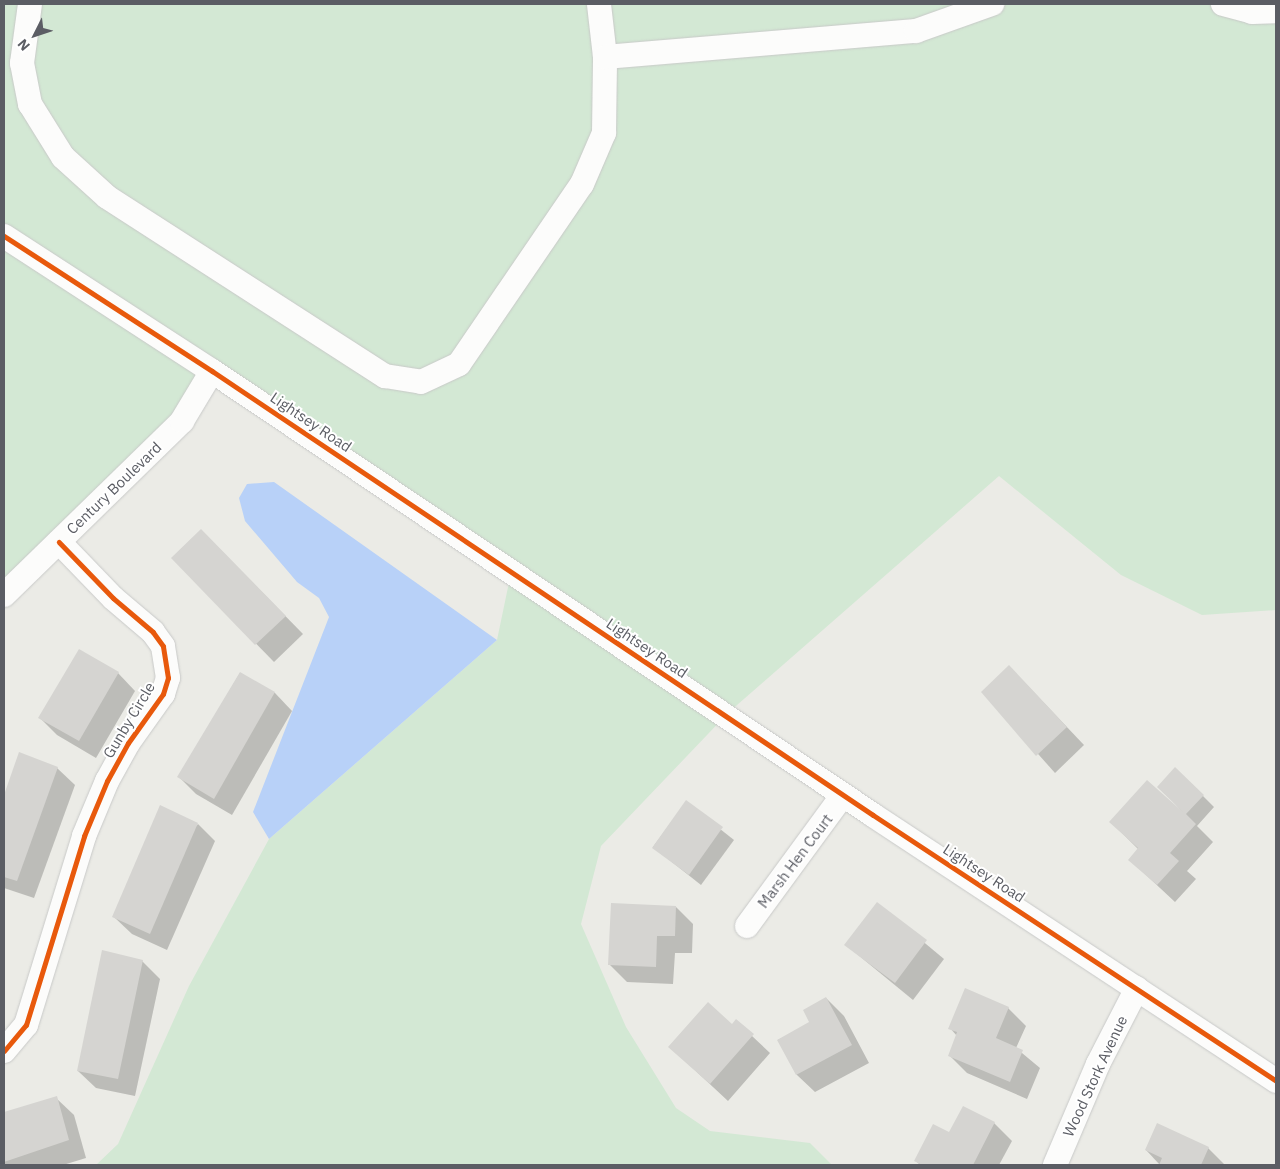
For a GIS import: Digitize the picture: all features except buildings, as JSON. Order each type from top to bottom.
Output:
[{"type":"street","points":[[30,4],[22,63],[30,104],[63,157],[107,197],[385,376],[421,382],[459,364],[582,184],[604,132],[604,57],[599,4]]},
{"type":"street","points":[[604,57],[916,31],[963,9],[992,4]]},
{"type":"street","points":[[1223,4],[1252,12],[1276,11]]},
{"type":"street","name":"Lightsey Road","points":[[4,236],[212,371],[844,796],[1276,1081]]},
{"type":"street","name":"Century Boulevard","points":[[4,595],[182,421],[212,371]]},
{"type":"street","name":"Gunby Circle","points":[[4,1051],[26,1025],[84,836],[107,781],[128,743],[163,694],[168,678],[163,646],[153,632],[113,598],[59,542]]},
{"type":"street","name":"Marsh Hen Court","points":[[747,926],[844,796]]},
{"type":"street","name":"Wood Stork Avenue","points":[[1055,1165],[1098,1064],[1137,988]]},
{"type":"green space","points":[[4,4],[1276,4],[1276,610],[1202,615],[1121,575],[999,476],[729,712],[601,846],[581,924],[626,1027],[676,1108],[710,1131],[810,1143],[832,1165],[96,1165],[118,1144],[189,986],[269,839],[497,640],[512,568],[223,376],[4,590]]},
{"type":"water","points":[[274,482],[497,640],[269,839],[253,812],[329,617],[319,598],[297,582],[245,521],[239,498],[247,484]]},
{"type":"cycle path","points":[[4,236],[212,371],[873,815],[1276,1081]]},
{"type":"cycle path","points":[[4,1051],[26,1025],[84,836],[107,781],[128,743],[163,694],[168,678],[163,646],[153,632],[113,598],[59,542]]}]
